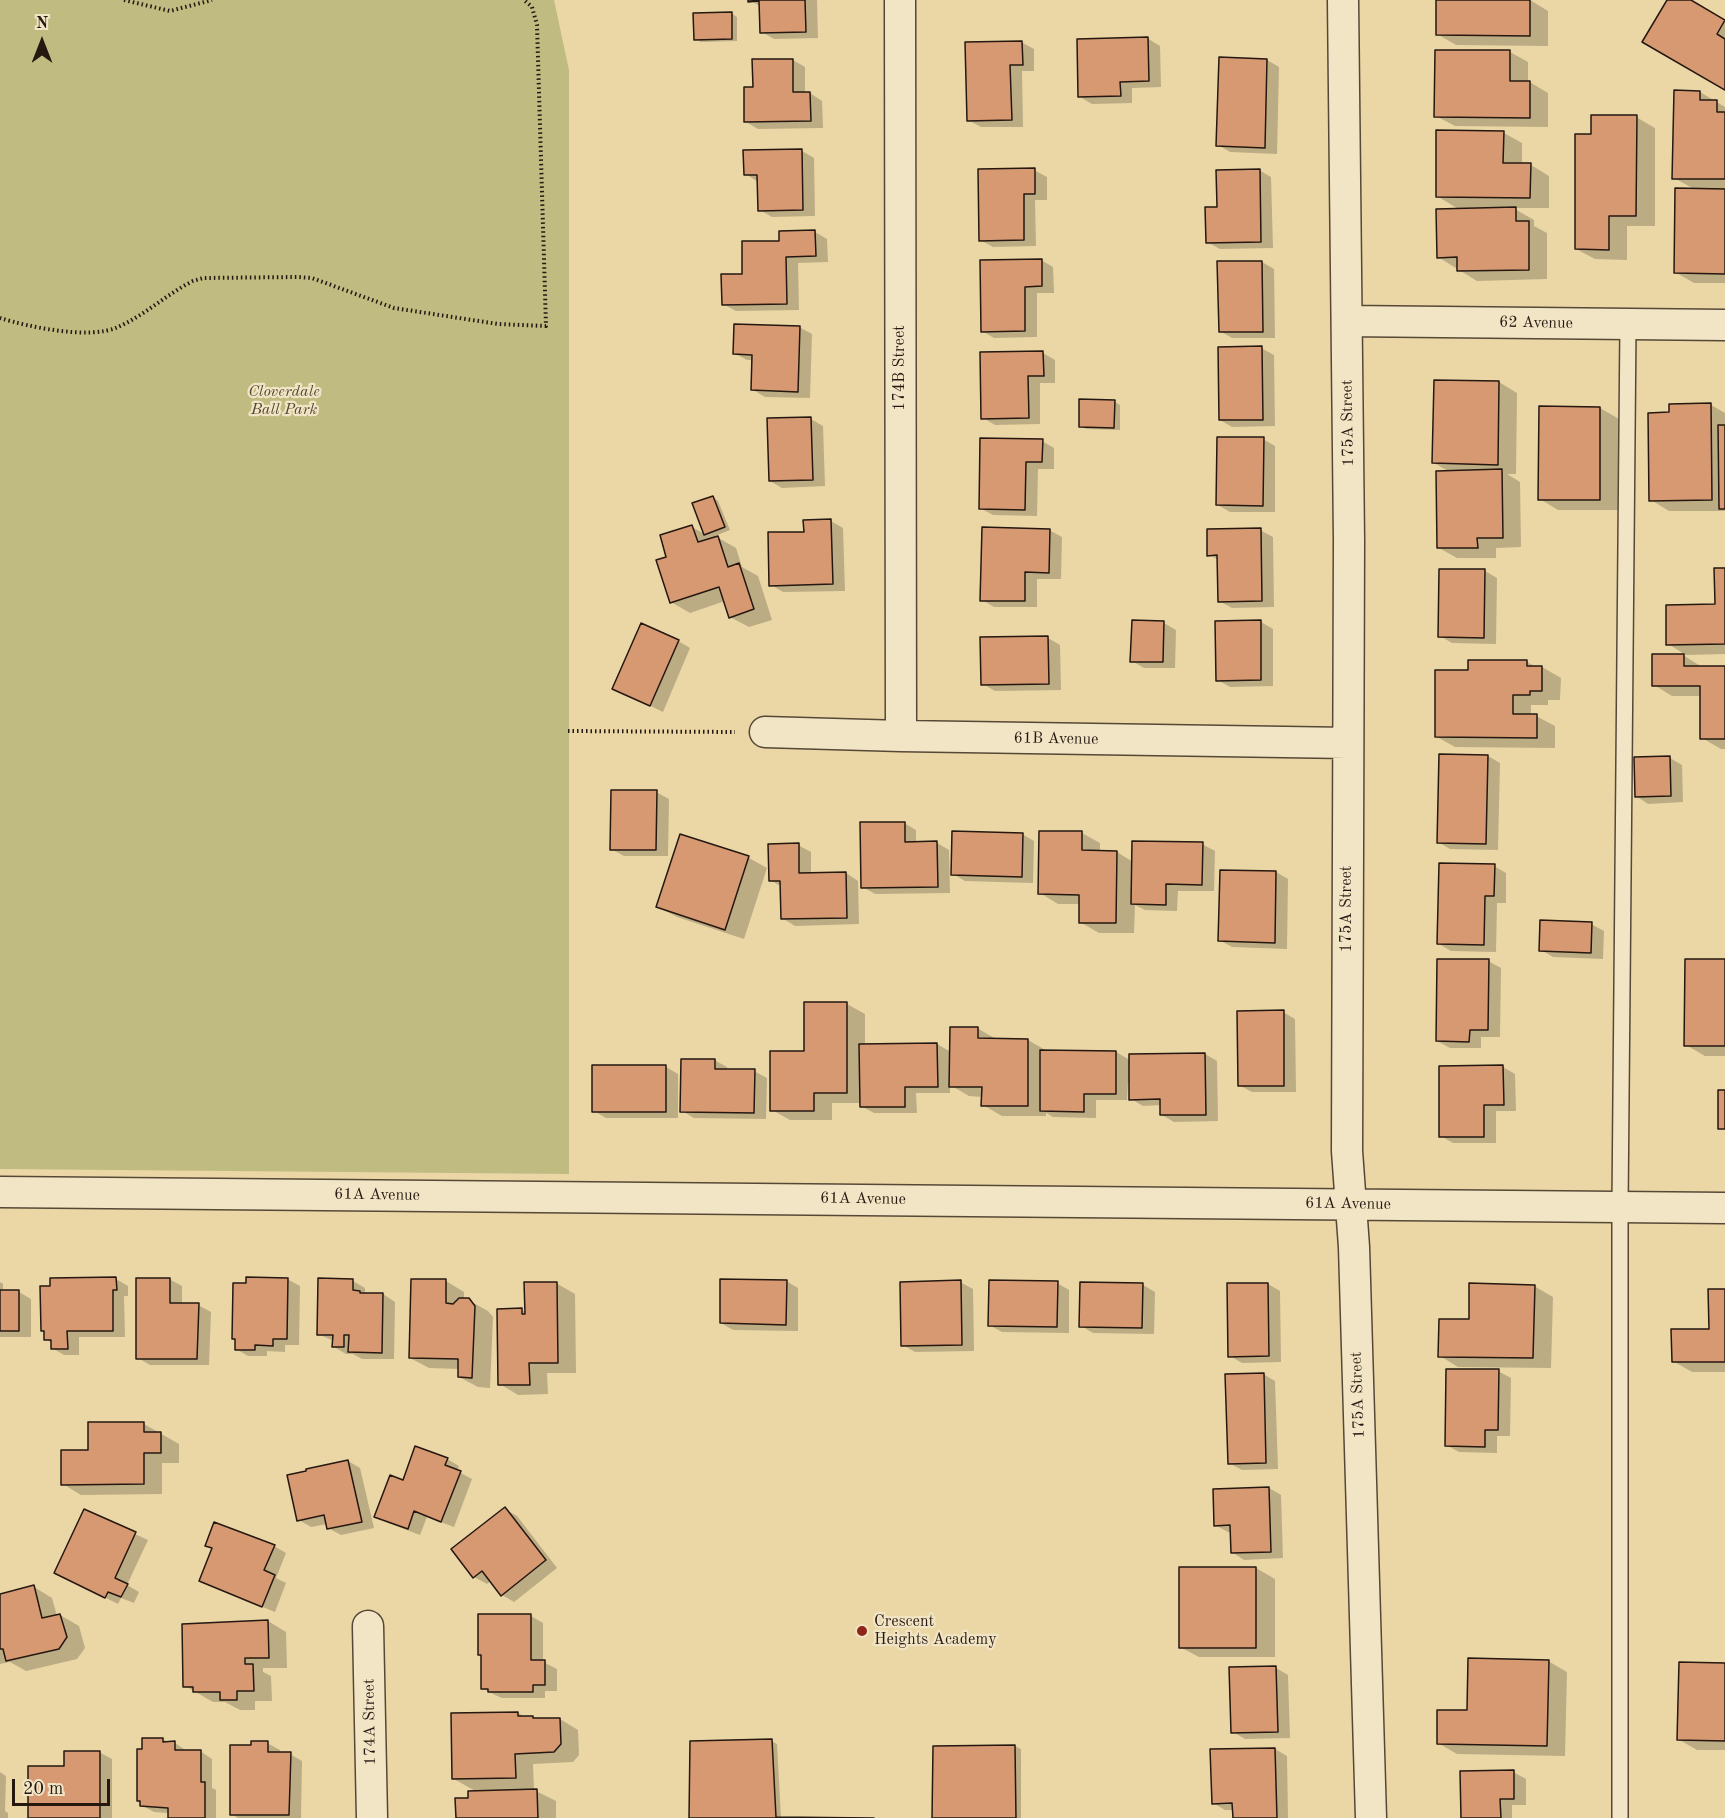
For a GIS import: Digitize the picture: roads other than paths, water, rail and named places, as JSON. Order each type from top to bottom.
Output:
[{"type":"street","name":"174B Street","points":[[900,0],[901,736]]},
{"type":"street","name":"175A Street","points":[[1343,0],[1349,529],[1347,1151],[1354,1259],[1371,1818]]},
{"type":"street","name":"62 Avenue","points":[[1347,321],[1725,325]]},
{"type":"street","name":"61B Avenue","points":[[765,732],[1348,743]]},
{"type":"street","name":"61A Avenue","points":[[0,1192],[1725,1208]]},
{"type":"street","name":"174A Street","points":[[368,1626],[372,1818]]},
{"type":"lane","points":[[1620,1818],[1620,1206],[1628,324]]},
{"type":"place","name":"Crescent Heights Academy","points":[[862,1631]]},
{"type":"park label","name":"Cloverdale Ball Park","points":[[284,401]]}]
